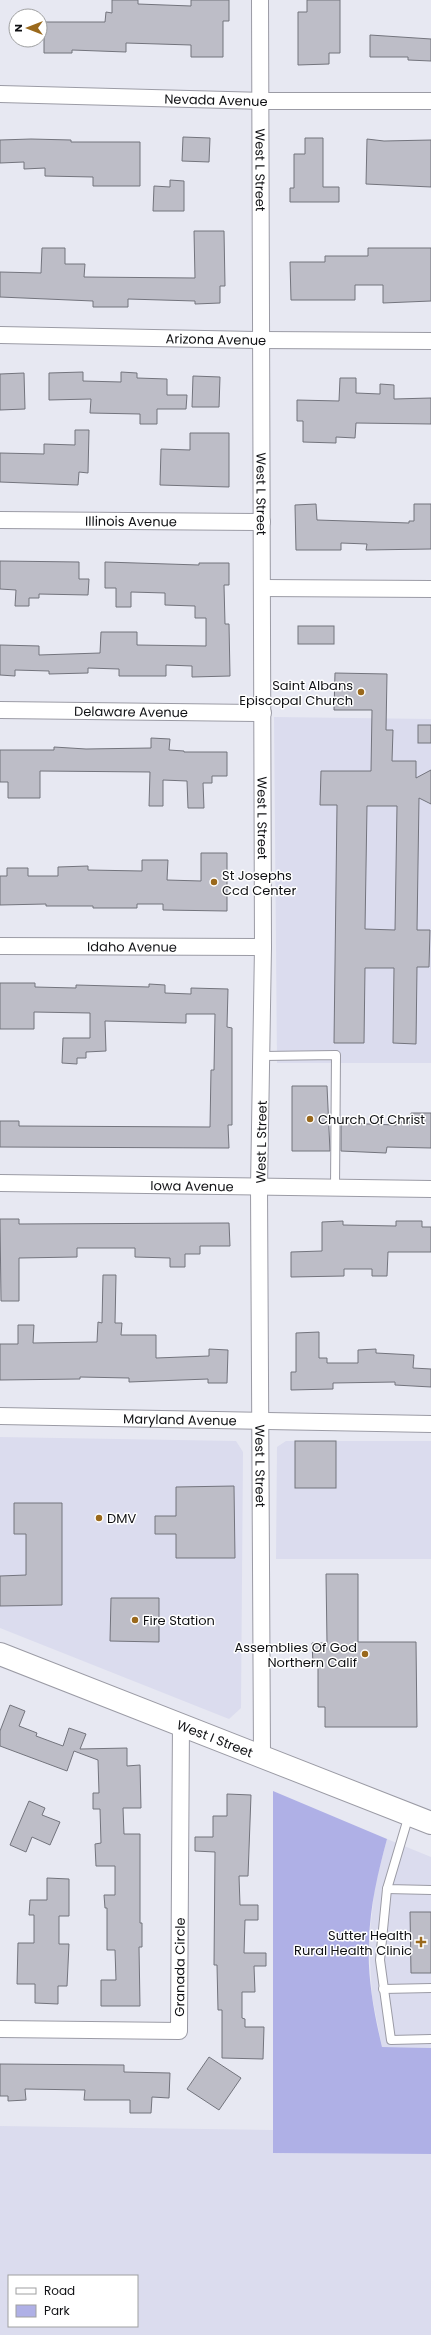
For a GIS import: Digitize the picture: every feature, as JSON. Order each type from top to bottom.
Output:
[{"type":"street","name":"West L Street","points":[[260,0],[260,340],[263,714],[263,1056],[260,1188],[262,1755]]},
{"type":"street","name":"Nevada Avenue","points":[[0,94],[260,101],[431,101]]},
{"type":"street","name":"Arizona Avenue","points":[[0,335],[260,340],[431,341]]},
{"type":"street","name":"Illinois Avenue","points":[[0,520],[262,522]]},
{"type":"street","points":[[262,588],[431,589]]},
{"type":"street","name":"Delaware Avenue","points":[[0,710],[263,714]]},
{"type":"street","name":"Idaho Avenue","points":[[0,946],[263,947]]},
{"type":"street","name":"Iowa Avenue","points":[[0,1183],[260,1188],[335,1187],[431,1189]]},
{"type":"street","name":"Maryland Avenue","points":[[0,1416],[431,1424]]},
{"type":"street","name":"West I Street","points":[[0,1654],[181,1723],[431,1823]]},
{"type":"street","name":"Granada Circle","points":[[0,2029],[179,2031],[181,1723]]},
{"type":"lane","points":[[263,1056],[336,1056],[335,1187]]},
{"type":"lane","points":[[409,1814],[387,1889],[380,1960],[383,1989],[392,2040],[431,2039]]},
{"type":"lane","points":[[387,1889],[431,1890]]},
{"type":"lane","points":[[383,1989],[431,1988]]},
{"type":"shaded area","points":[[274,717],[431,719],[431,1063],[277,1063]]},
{"type":"shaded area","points":[[0,1437],[236,1441],[243,1452],[241,1708],[229,1719],[0,1628]]},
{"type":"shaded area","points":[[286,1441],[431,1441],[431,1559],[276,1559],[277,1447]]},
{"type":"shaded area","points":[[387,1839],[431,1857],[431,2048],[382,2047],[372,1996],[369,1941],[375,1884]]},
{"type":"shaded area","points":[[0,2126],[273,2130],[273,2153],[431,2154],[431,2335],[0,2335]]},
{"type":"green space","points":[[273,1791],[387,1839],[375,1889],[371,1915],[369,1968],[372,1994],[382,2047],[431,2048],[431,2154],[273,2153]]},
{"type":"building","points":[[112,0],[138,0],[138,4],[191,6],[191,0],[229,0],[229,21],[223,21],[223,57],[191,57],[191,45],[126,43],[126,52],[72,50],[72,53],[44,53],[44,48],[48,48],[48,22],[105,22],[106,12],[112,13]]},
{"type":"building","points":[[307,0],[340,0],[340,53],[329,53],[329,64],[298,65],[298,12],[307,12]]},
{"type":"building","points":[[370,35],[431,39],[431,61],[408,60],[408,57],[370,57]]},
{"type":"building","points":[[183,137],[210,138],[209,162],[182,161]]},
{"type":"building","points":[[305,138],[323,138],[323,187],[339,187],[339,202],[290,202],[290,188],[294,188],[294,154],[305,154]]},
{"type":"building","points":[[367,139],[384,141],[431,140],[431,187],[366,184]]},
{"type":"building","points":[[0,140],[71,140],[71,142],[140,142],[140,186],[93,186],[93,177],[45,176],[45,168],[24,169],[24,162],[0,163]]},
{"type":"building","points":[[170,180],[184,181],[184,211],[153,211],[154,186],[170,187]]},
{"type":"building","points":[[194,231],[224,231],[225,286],[220,286],[220,303],[195,304],[195,301],[128,299],[128,307],[93,307],[93,301],[0,297],[0,272],[41,273],[42,248],[65,248],[65,264],[85,264],[84,277],[195,278]]},
{"type":"building","points":[[368,248],[431,248],[431,301],[383,303],[383,285],[355,285],[355,300],[291,300],[290,262],[325,262],[325,256],[368,256]]},
{"type":"building","points":[[83,372],[83,381],[121,382],[121,372],[137,373],[137,378],[167,379],[167,395],[187,395],[186,409],[157,409],[157,424],[140,424],[140,414],[90,413],[91,399],[49,400],[49,373]]},
{"type":"building","points":[[24,373],[25,409],[0,410],[0,374]]},
{"type":"building","points":[[193,376],[220,377],[219,407],[192,407]]},
{"type":"building","points":[[340,378],[356,378],[356,393],[380,394],[380,384],[394,385],[394,399],[431,398],[431,424],[356,423],[355,438],[336,437],[336,443],[303,442],[303,421],[297,421],[297,400],[339,401]]},
{"type":"building","points":[[75,430],[89,430],[88,473],[79,472],[78,485],[0,482],[0,453],[44,454],[44,444],[75,445]]},
{"type":"building","points":[[190,433],[229,433],[229,487],[160,485],[161,449],[190,450]]},
{"type":"building","points":[[316,504],[317,520],[409,523],[409,521],[414,521],[414,504],[431,504],[431,549],[366,550],[367,544],[341,543],[341,550],[296,550],[295,505]]},
{"type":"building","points":[[0,561],[79,562],[79,579],[89,579],[88,595],[39,594],[39,598],[29,598],[29,606],[15,606],[16,590],[0,589]]},
{"type":"building","points":[[105,562],[199,565],[199,563],[229,563],[229,585],[224,585],[225,624],[229,624],[230,676],[192,677],[192,666],[166,665],[166,676],[119,676],[119,669],[88,668],[88,673],[49,674],[49,671],[15,670],[15,676],[0,675],[0,645],[39,646],[39,655],[100,653],[101,632],[137,632],[137,645],[206,646],[206,618],[195,618],[195,606],[165,605],[165,593],[131,592],[131,607],[116,607],[116,588],[105,588]]},
{"type":"building","points":[[298,626],[334,626],[334,644],[298,644]]},
{"type":"building","points":[[335,673],[387,674],[386,730],[393,730],[392,761],[416,761],[416,778],[431,770],[431,804],[419,798],[417,930],[430,930],[429,967],[417,967],[416,1044],[393,1043],[394,968],[365,968],[364,1043],[334,1043],[337,805],[320,805],[321,771],[371,771],[372,710],[334,710]],"holes":[[[367,806],[397,806],[395,930],[365,929]]]},
{"type":"building","points":[[418,725],[431,725],[431,743],[418,743]]},
{"type":"building","points":[[151,738],[170,739],[169,750],[184,752],[227,752],[227,776],[212,776],[212,783],[203,783],[204,808],[188,808],[187,781],[163,780],[163,806],[149,806],[150,772],[40,771],[40,798],[8,798],[8,782],[0,782],[0,750],[54,750],[54,747],[86,749],[151,748]]},
{"type":"building","points":[[201,853],[227,853],[227,911],[163,910],[163,904],[137,904],[137,908],[46,906],[46,904],[0,905],[0,876],[7,876],[7,868],[28,868],[28,876],[58,876],[58,867],[88,866],[88,870],[142,871],[142,860],[168,860],[167,880],[201,881]]},
{"type":"building","points":[[0,983],[35,983],[35,987],[76,988],[76,985],[149,987],[149,984],[165,985],[165,993],[191,994],[191,988],[228,989],[227,1027],[232,1028],[232,1125],[228,1125],[229,1148],[0,1147],[0,1121],[19,1121],[19,1126],[210,1127],[211,1070],[214,1070],[215,1014],[186,1014],[186,1023],[105,1021],[106,1051],[86,1052],[86,1058],[77,1058],[77,1064],[62,1063],[63,1038],[90,1038],[90,1013],[34,1012],[34,1029],[0,1029]]},
{"type":"building","name":"Church Of Christ","points":[[292,1086],[327,1086],[330,1151],[292,1151]]},
{"type":"building","points":[[411,1113],[431,1113],[431,1148],[387,1147],[386,1153],[341,1151],[341,1123],[396,1125],[396,1122],[411,1122]]},
{"type":"building","points":[[0,1219],[19,1219],[19,1224],[229,1223],[230,1246],[200,1246],[200,1254],[185,1254],[185,1267],[170,1267],[170,1258],[135,1257],[135,1248],[77,1248],[77,1257],[19,1258],[19,1301],[1,1301]]},
{"type":"building","points":[[343,1221],[343,1225],[396,1226],[396,1221],[422,1221],[422,1227],[431,1227],[431,1252],[388,1252],[387,1276],[372,1276],[372,1269],[344,1269],[344,1276],[291,1277],[291,1252],[322,1251],[322,1222]]},
{"type":"building","points":[[103,1275],[116,1275],[115,1323],[122,1323],[121,1335],[156,1335],[156,1358],[209,1356],[209,1349],[228,1350],[227,1383],[208,1383],[208,1379],[129,1382],[129,1378],[80,1377],[80,1379],[0,1380],[0,1344],[18,1344],[18,1325],[34,1325],[33,1343],[97,1342],[98,1322],[102,1323]]},
{"type":"building","points":[[319,1332],[319,1358],[327,1358],[327,1363],[358,1363],[358,1350],[376,1349],[376,1353],[414,1355],[413,1368],[431,1369],[431,1387],[395,1385],[395,1382],[333,1383],[333,1389],[291,1390],[291,1372],[296,1372],[296,1333]]},
{"type":"building","points":[[295,1441],[336,1441],[336,1488],[295,1488]]},
{"type":"building","points":[[234,1486],[235,1558],[176,1558],[176,1534],[155,1534],[155,1516],[176,1516],[176,1487]]},
{"type":"building","points":[[14,1503],[62,1503],[62,1605],[0,1606],[0,1576],[26,1575],[26,1534],[14,1534]]},
{"type":"building","name":"Assemblies Of God Northern Calif","points":[[326,1574],[358,1574],[358,1642],[416,1642],[417,1727],[325,1727],[325,1707],[318,1707],[318,1664],[313,1664],[312,1643],[327,1643]]},
{"type":"building","name":"Fire Station","points":[[111,1598],[159,1598],[159,1642],[110,1641]]},
{"type":"building","points":[[10,1705],[25,1711],[19,1726],[37,1733],[36,1736],[63,1746],[69,1728],[86,1734],[80,1749],[127,1748],[127,1766],[140,1765],[141,1808],[123,1808],[124,1834],[140,1834],[140,1923],[142,1923],[142,1947],[139,1947],[140,2006],[101,2006],[101,1980],[116,1980],[115,1950],[107,1950],[107,1908],[105,1908],[104,1895],[115,1895],[115,1866],[96,1866],[95,1844],[101,1843],[100,1809],[93,1809],[93,1793],[99,1793],[98,1760],[74,1751],[67,1771],[0,1746],[0,1731]]},
{"type":"building","points":[[227,1794],[251,1795],[248,1876],[239,1876],[240,1905],[258,1905],[258,1920],[245,1920],[244,1953],[266,1953],[266,1966],[254,1966],[255,1992],[242,1992],[242,2018],[245,2019],[245,2027],[264,2027],[263,2059],[222,2058],[222,2010],[218,2010],[217,1965],[214,1965],[215,1852],[195,1851],[195,1837],[213,1837],[213,1816],[227,1816]]},
{"type":"building","points":[[29,1801],[45,1808],[42,1815],[60,1822],[50,1845],[32,1837],[26,1852],[10,1845]]},
{"type":"building","points":[[47,1878],[69,1879],[69,1916],[59,1916],[59,1944],[69,1944],[67,1986],[58,1986],[58,2004],[35,2003],[35,1984],[17,1984],[18,1943],[34,1943],[34,1915],[29,1915],[30,1900],[47,1900]]},
{"type":"building","name":"Sutter Health Rural Health Clinic","points":[[410,1912],[431,1912],[431,1973],[411,1973]]},
{"type":"building","points":[[209,2057],[241,2078],[219,2110],[187,2089]]},
{"type":"building","points":[[0,2064],[124,2065],[124,2072],[170,2073],[169,2098],[152,2097],[151,2113],[130,2113],[130,2100],[84,2100],[85,2090],[25,2089],[26,2100],[8,2101],[8,2096],[0,2096]]},
{"type":"place","name":"Saint Albans Episcopal Church","points":[[361,692]]},
{"type":"place","name":"St Josephs Ccd Center","points":[[214,882]]},
{"type":"place","name":"Church Of Christ","points":[[310,1119]]},
{"type":"place","name":"DMV","points":[[99,1518]]},
{"type":"place","name":"Fire Station","points":[[135,1620]]},
{"type":"place","name":"Assemblies Of God Northern Calif","points":[[365,1654]]},
{"type":"place","name":"Sutter Health Rural Health Clinic","points":[[421,1942]]}]
